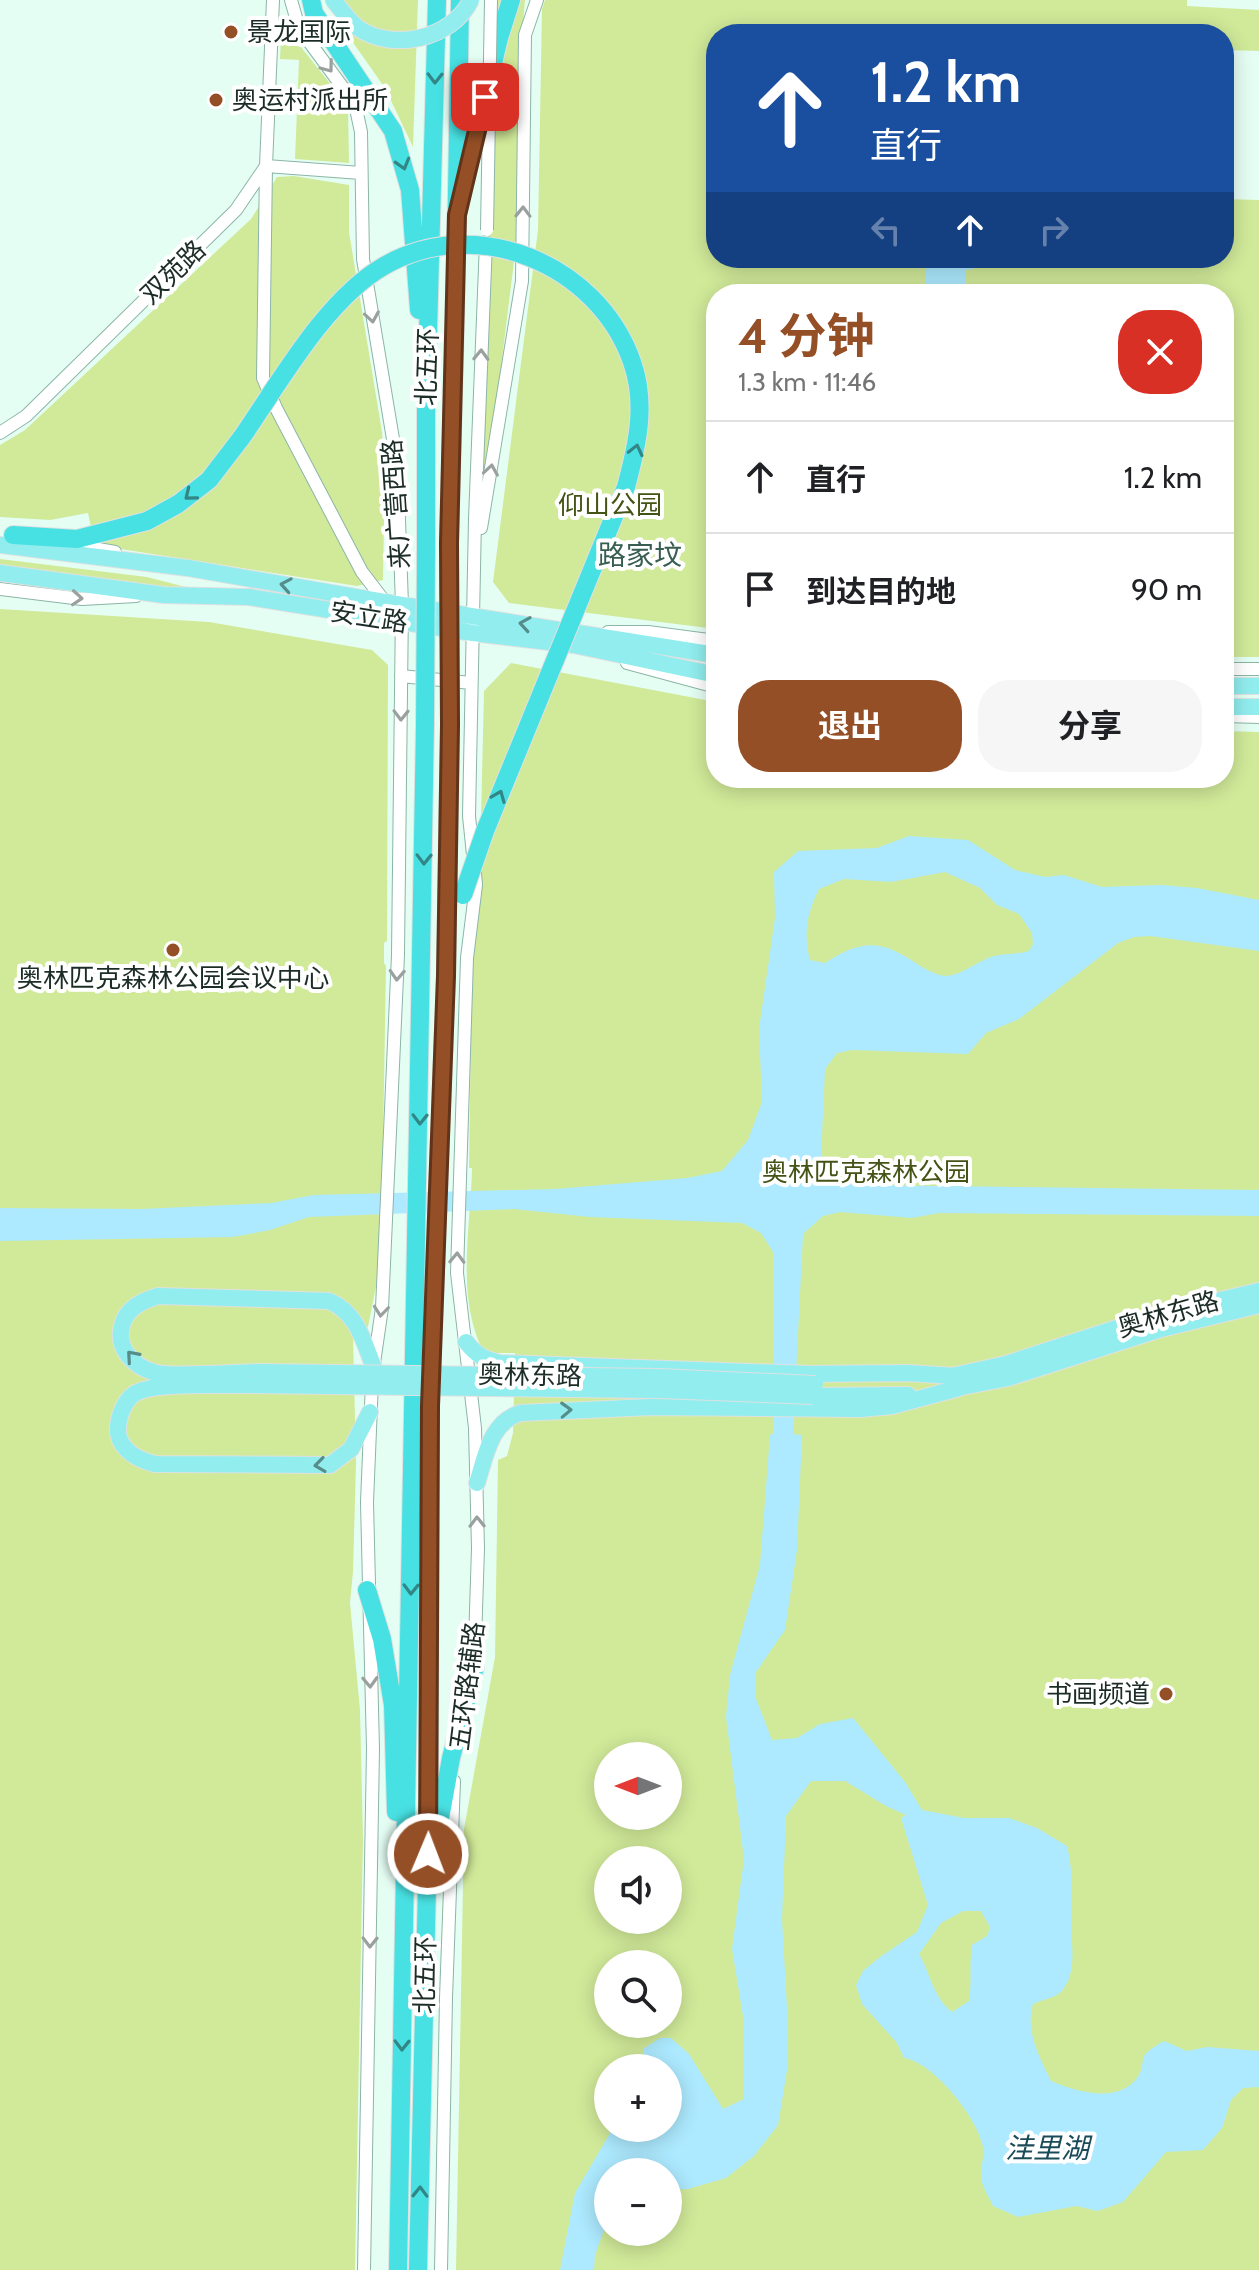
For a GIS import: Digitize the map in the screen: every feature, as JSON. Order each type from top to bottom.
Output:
[{"type":"highway","points":[[311,0],[314,13],[393,131],[410,190],[426,407]]},
{"type":"highway","name":"北五环","points":[[398,2270],[418,1231],[426,407],[437,0]]},
{"type":"highway","name":"北五环","points":[[418,2270],[427,1881],[430,1406],[446,976],[449,543],[460,0]]},
{"type":"highway","points":[[457,215],[511,0]]},
{"type":"highway","points":[[4,538],[77,539],[147,521],[178,504],[209,480],[335,306],[360,281],[386,264],[424,250],[461,245],[490,246],[528,255],[558,269],[589,294],[617,328],[633,364],[639,400],[639,440],[626,487],[485,831],[463,895],[446,976]]},
{"type":"highway","points":[[367,1590],[382,1639],[393,1705],[404,1944]]},
{"type":"highway","points":[[427,1881],[451,1758],[475,1667]]},
{"type":"main road","points":[[333,0],[356,27],[378,38],[405,41],[446,28],[467,9],[471,0]]},
{"type":"main road","name":"安立路","points":[[4,538],[385,602],[402,614]]},
{"type":"main road","name":"安立路","points":[[0,573],[164,595],[249,597],[402,614],[706,654]]},
{"type":"main road","name":"安立路","points":[[575,639],[706,672]]},
{"type":"main road","points":[[1234,686],[1259,686]]},
{"type":"main road","points":[[1234,707],[1259,707]]},
{"type":"main road","name":"奥林东路","points":[[373,1365],[357,1325],[344,1307],[329,1301],[158,1296],[141,1301],[122,1323],[120,1339],[124,1350],[136,1364],[155,1374],[630,1390],[903,1395],[957,1382],[1157,1315],[1259,1291]]},
{"type":"main road","name":"奥林东路","points":[[957,1382],[1008,1378],[1161,1329],[1259,1305]]},
{"type":"main road","points":[[466,1342],[485,1360],[501,1363],[772,1373],[811,1391]]},
{"type":"main road","points":[[530,1412],[526,1405],[529,1373],[540,1363]]},
{"type":"main road","name":"奥林东路","points":[[256,1379],[152,1387],[133,1394],[120,1416],[118,1432],[122,1443],[132,1455],[155,1464],[330,1465],[351,1449],[370,1412]]},
{"type":"main road","points":[[477,1483],[493,1434],[507,1417],[530,1412],[651,1407],[766,1408],[811,1391]]},
{"type":"street","points":[[273,0],[266,166],[263,378],[362,572],[385,602]]},
{"type":"street","name":"来广营西路","points":[[291,0],[299,28],[355,104],[361,132],[363,259],[397,463],[402,614],[398,955],[382,1308],[373,1365],[370,1412],[367,1590],[373,1749],[364,2270]]},
{"type":"street","points":[[473,574],[487,230],[491,0]]},
{"type":"street","points":[[473,574],[522,281],[525,35],[537,0]]},
{"type":"street","points":[[266,166],[361,173]]},
{"type":"street","name":"双苑路","points":[[0,433],[26,416],[236,210],[266,166]]},
{"type":"street","name":"五环路辅路","points":[[441,2270],[453,1787],[475,1667],[475,1428],[457,1273],[467,958],[476,885],[469,816],[473,574]]},
{"type":"street","name":"安立路","points":[[0,589],[82,599],[164,595]]},
{"type":"street","name":"安立路","points":[[575,639],[648,632],[706,640]]},
{"type":"street","name":"安立路","points":[[575,639],[638,666],[706,684]]},
{"type":"street","points":[[1234,669],[1259,669]]},
{"type":"street","points":[[401,676],[471,683]]},
{"type":"street","points":[[1234,716],[1259,717]]},
{"type":"green space","points":[[338,0],[418,0],[413,147],[385,88],[354,44]]},
{"type":"green space","points":[[494,0],[525,0],[517,237],[489,464],[483,465]]},
{"type":"green space","name":"仰山公园","points":[[545,0],[1187,0],[1187,6],[1259,10],[1259,51],[1234,50],[1234,24],[706,24],[706,268],[1234,268],[1234,199],[1259,200],[1259,657],[1234,657],[1234,284],[706,284],[706,628],[509,603],[493,582],[538,230],[542,9]]},
{"type":"green space","points":[[282,15],[289,32],[348,106],[349,163],[295,159],[299,60],[280,59]]},
{"type":"green space","points":[[294,176],[349,185],[349,232],[385,465],[383,580],[357,586],[95,545],[88,513],[50,520],[0,517],[0,445],[25,430],[251,219],[277,177]]},
{"type":"green space","points":[[0,559],[147,577],[209,593],[0,573]]},
{"type":"green space","points":[[0,609],[209,622],[372,650],[388,665],[381,1261],[368,1327],[353,1333],[356,1463],[350,1603],[360,1710],[363,1838],[355,2270],[0,2270]]},
{"type":"green space","name":"奥林匹克森林公园","points":[[511,663],[706,700],[706,788],[1234,788],[1234,731],[1259,732],[1259,2270],[456,2270],[464,1829],[495,1657],[498,1460],[507,1456],[513,1433],[515,1353],[484,1353],[475,1332],[467,1286],[472,1168],[469,1168],[472,959],[480,862],[484,691]]},
{"type":"water","points":[[973,268],[965,270],[965,284],[926,284],[926,270]]},
{"type":"water","name":"洼里湖","points":[[909,836],[968,840],[1015,870],[1045,877],[1064,875],[1102,887],[1161,885],[1197,888],[1259,900],[1259,951],[1150,936],[1134,937],[1118,943],[1019,1019],[986,1033],[968,1054],[852,1050],[837,1053],[825,1069],[821,1157],[825,1171],[842,1180],[865,1185],[1259,1190],[1259,1216],[939,1213],[912,1218],[840,1212],[823,1216],[803,1234],[793,1434],[802,1435],[797,1550],[785,1630],[756,1672],[755,1696],[772,1740],[797,1738],[820,1724],[853,1718],[905,1782],[922,1810],[964,1818],[1009,1818],[1037,1828],[1067,1846],[1072,1883],[1072,1967],[1061,1992],[1033,2004],[1031,2014],[1034,2043],[1051,2081],[1085,2092],[1121,2090],[1139,2075],[1144,2056],[1164,2041],[1187,2051],[1207,2047],[1259,2051],[1259,2087],[1243,2088],[1231,2100],[1222,2128],[1203,2150],[1166,2152],[1123,2202],[1098,2211],[1076,2206],[1018,2217],[993,2206],[982,2181],[983,2147],[973,2121],[940,2080],[916,2062],[904,2058],[897,2043],[862,2004],[856,1985],[863,1971],[917,1932],[928,1905],[901,1818],[906,1815],[845,1781],[811,1781],[786,1816],[782,1919],[788,2026],[787,2070],[778,2125],[754,2156],[726,2178],[688,2189],[682,2189],[682,2158],[595,2158],[605,2142],[682,2142],[682,2054],[644,2054],[643,2049],[660,2038],[671,2038],[689,2054],[723,2109],[744,2099],[744,2022],[732,1949],[744,1859],[726,1717],[730,1675],[760,1565],[770,1435],[774,1433],[773,1252],[761,1233],[742,1223],[590,1217],[514,1209],[309,1217],[270,1230],[233,1237],[0,1241],[0,1208],[141,1209],[271,1203],[314,1195],[555,1189],[687,1178],[722,1171],[748,1140],[762,1102],[759,1029],[775,918],[774,872],[798,851],[877,848]],"holes":[[[945,872],[980,888],[997,905],[1019,914],[1032,933],[1033,944],[1029,951],[991,957],[961,972],[945,976],[878,946],[858,947],[825,963],[810,960],[807,924],[819,889],[844,879],[891,882]],[[963,1911],[981,1911],[990,1927],[987,1936],[972,1945],[969,2001],[952,2012],[936,1993],[919,1954],[941,1923]]]},
{"type":"water","points":[[594,2160],[594,2246],[598,2246],[594,2270],[560,2270],[575,2193]]},
{"type":"place","name":"景龙国际","points":[[231,32]]},
{"type":"place","name":"奥运村派出所","points":[[216,100]]},
{"type":"place","name":"奥林匹克森林公园会议中心","points":[[173,950]]},
{"type":"place","name":"书画频道","points":[[1166,1694]]},
{"type":"district","name":"路家坟","points":[[640,555]]},
{"type":"route","points":[[428,1854],[430,1406],[446,976],[449,543],[457,215],[485,97]]}]
